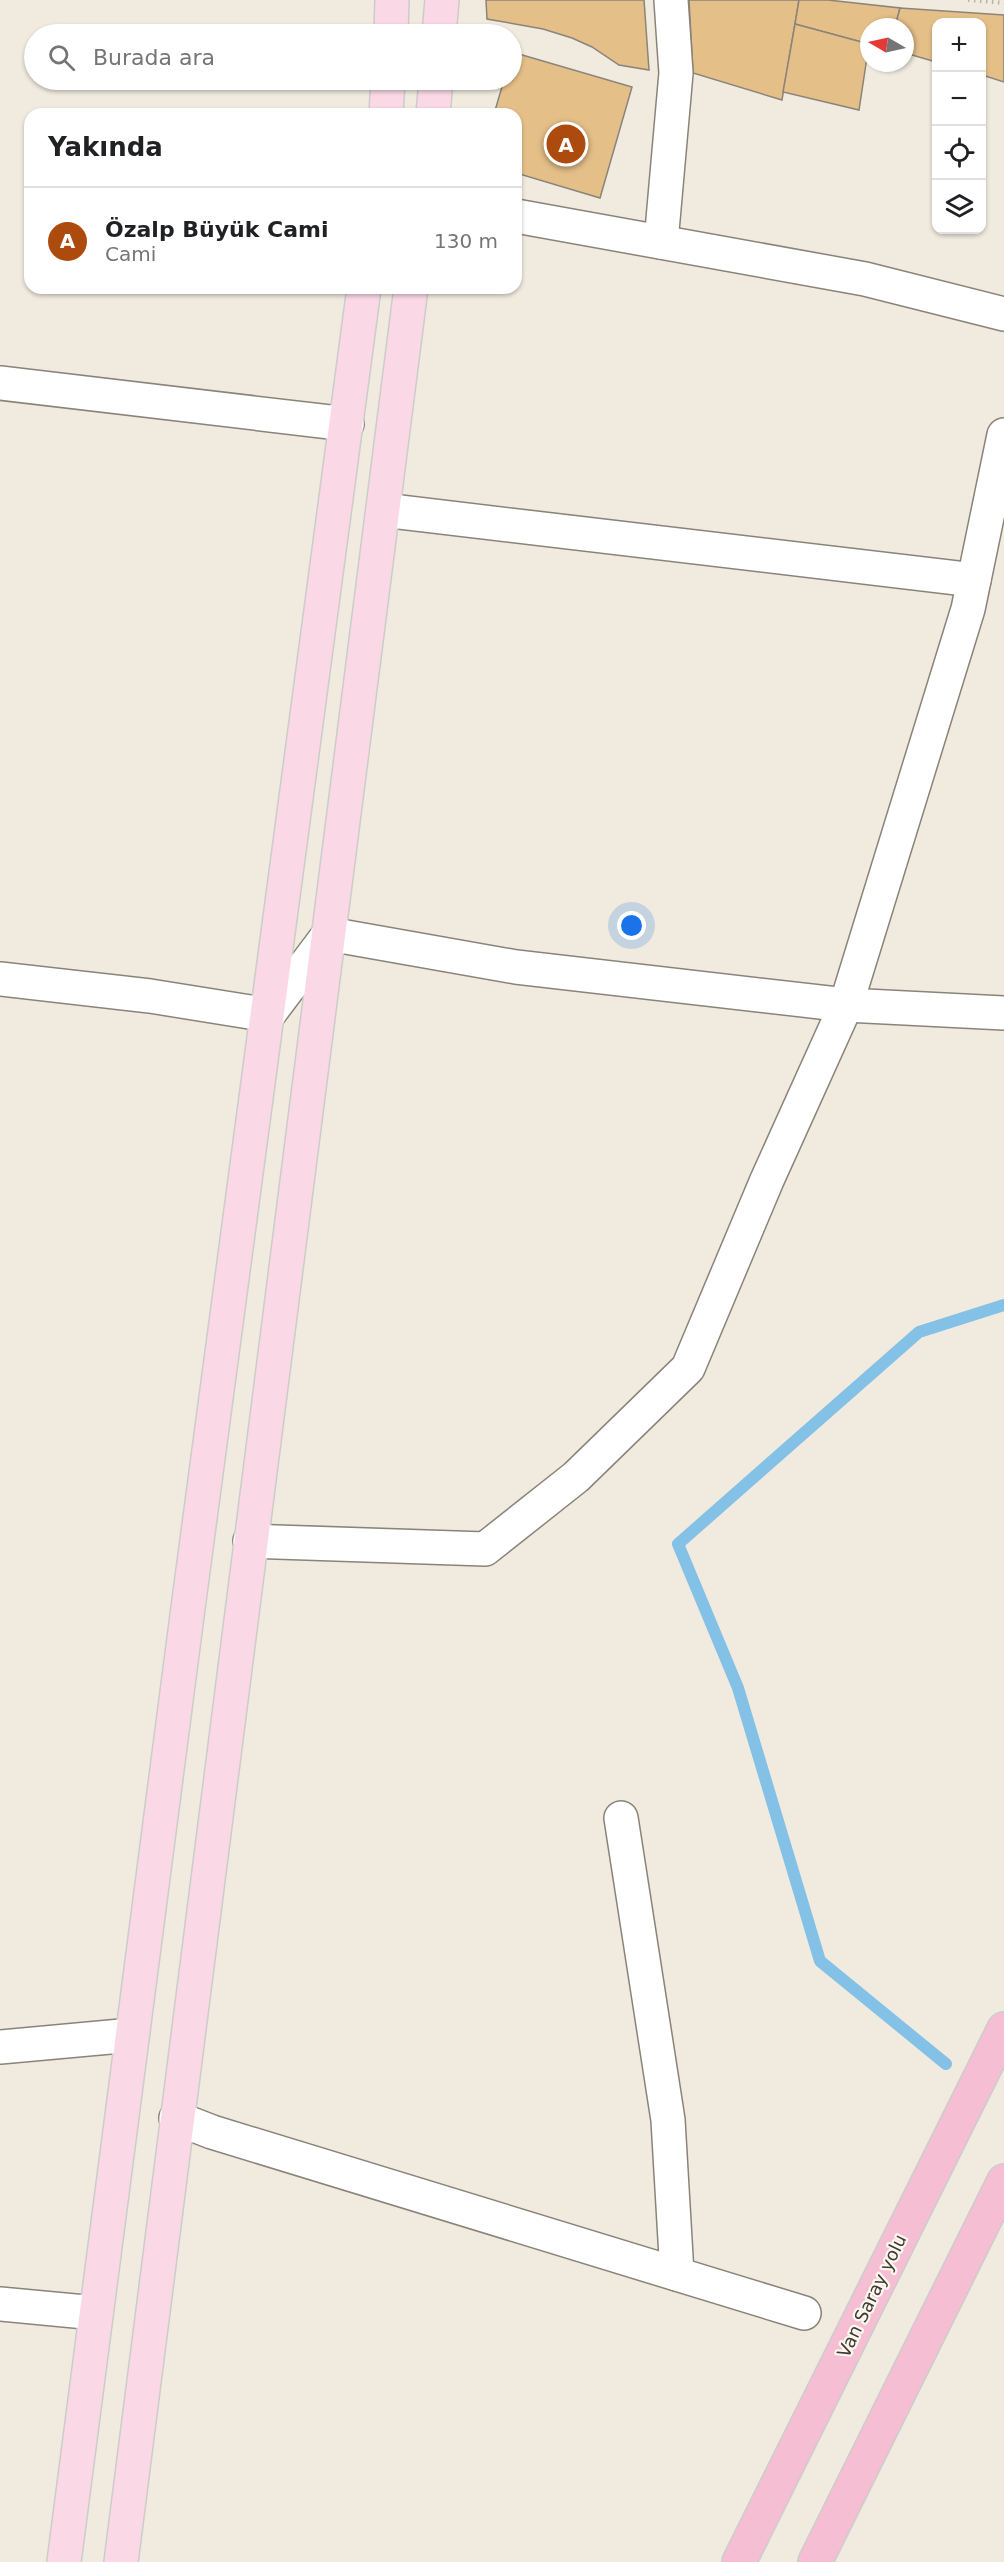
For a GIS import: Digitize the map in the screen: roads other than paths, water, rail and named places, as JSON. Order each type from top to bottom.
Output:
[{"type":"highway","name":"Van Saray yolu","points":[[739,2562],[1004,2029]]},
{"type":"highway","points":[[815,2562],[1004,2181]]},
{"type":"main road","points":[[391,24],[392,0]]},
{"type":"main road","points":[[440,24],[442,0]]},
{"type":"main road","points":[[386,108],[387,90]]},
{"type":"main road","points":[[433,108],[434,90]]},
{"type":"main road","points":[[64,2562],[363,294]]},
{"type":"main road","points":[[121,2562],[410,294]]},
{"type":"street","points":[[661,242],[676,73],[671,0]]},
{"type":"street","points":[[522,217],[865,279],[1004,314]]},
{"type":"street","points":[[0,383],[347,424]]},
{"type":"street","points":[[250,1541],[485,1549],[576,1477],[688,1368],[767,1180],[846,1005],[968,609],[1004,435]]},
{"type":"street","points":[[383,510],[974,580]]},
{"type":"street","points":[[0,979],[150,996],[268,1015],[329,933],[516,967],[846,1005],[1004,1013]]},
{"type":"street","points":[[621,1818],[668,2120],[677,2274]]},
{"type":"street","points":[[0,2047],[132,2035]]},
{"type":"street","points":[[176,2118],[212,2132],[804,2313]]},
{"type":"street","points":[[0,2304],[96,2313]]},
{"type":"waterway","points":[[946,2064],[820,1961],[738,1688],[678,1544],[919,1332],[1004,1305]]},
{"type":"place","name":"Özalp Büyük Cami","points":[[566,144]]}]
